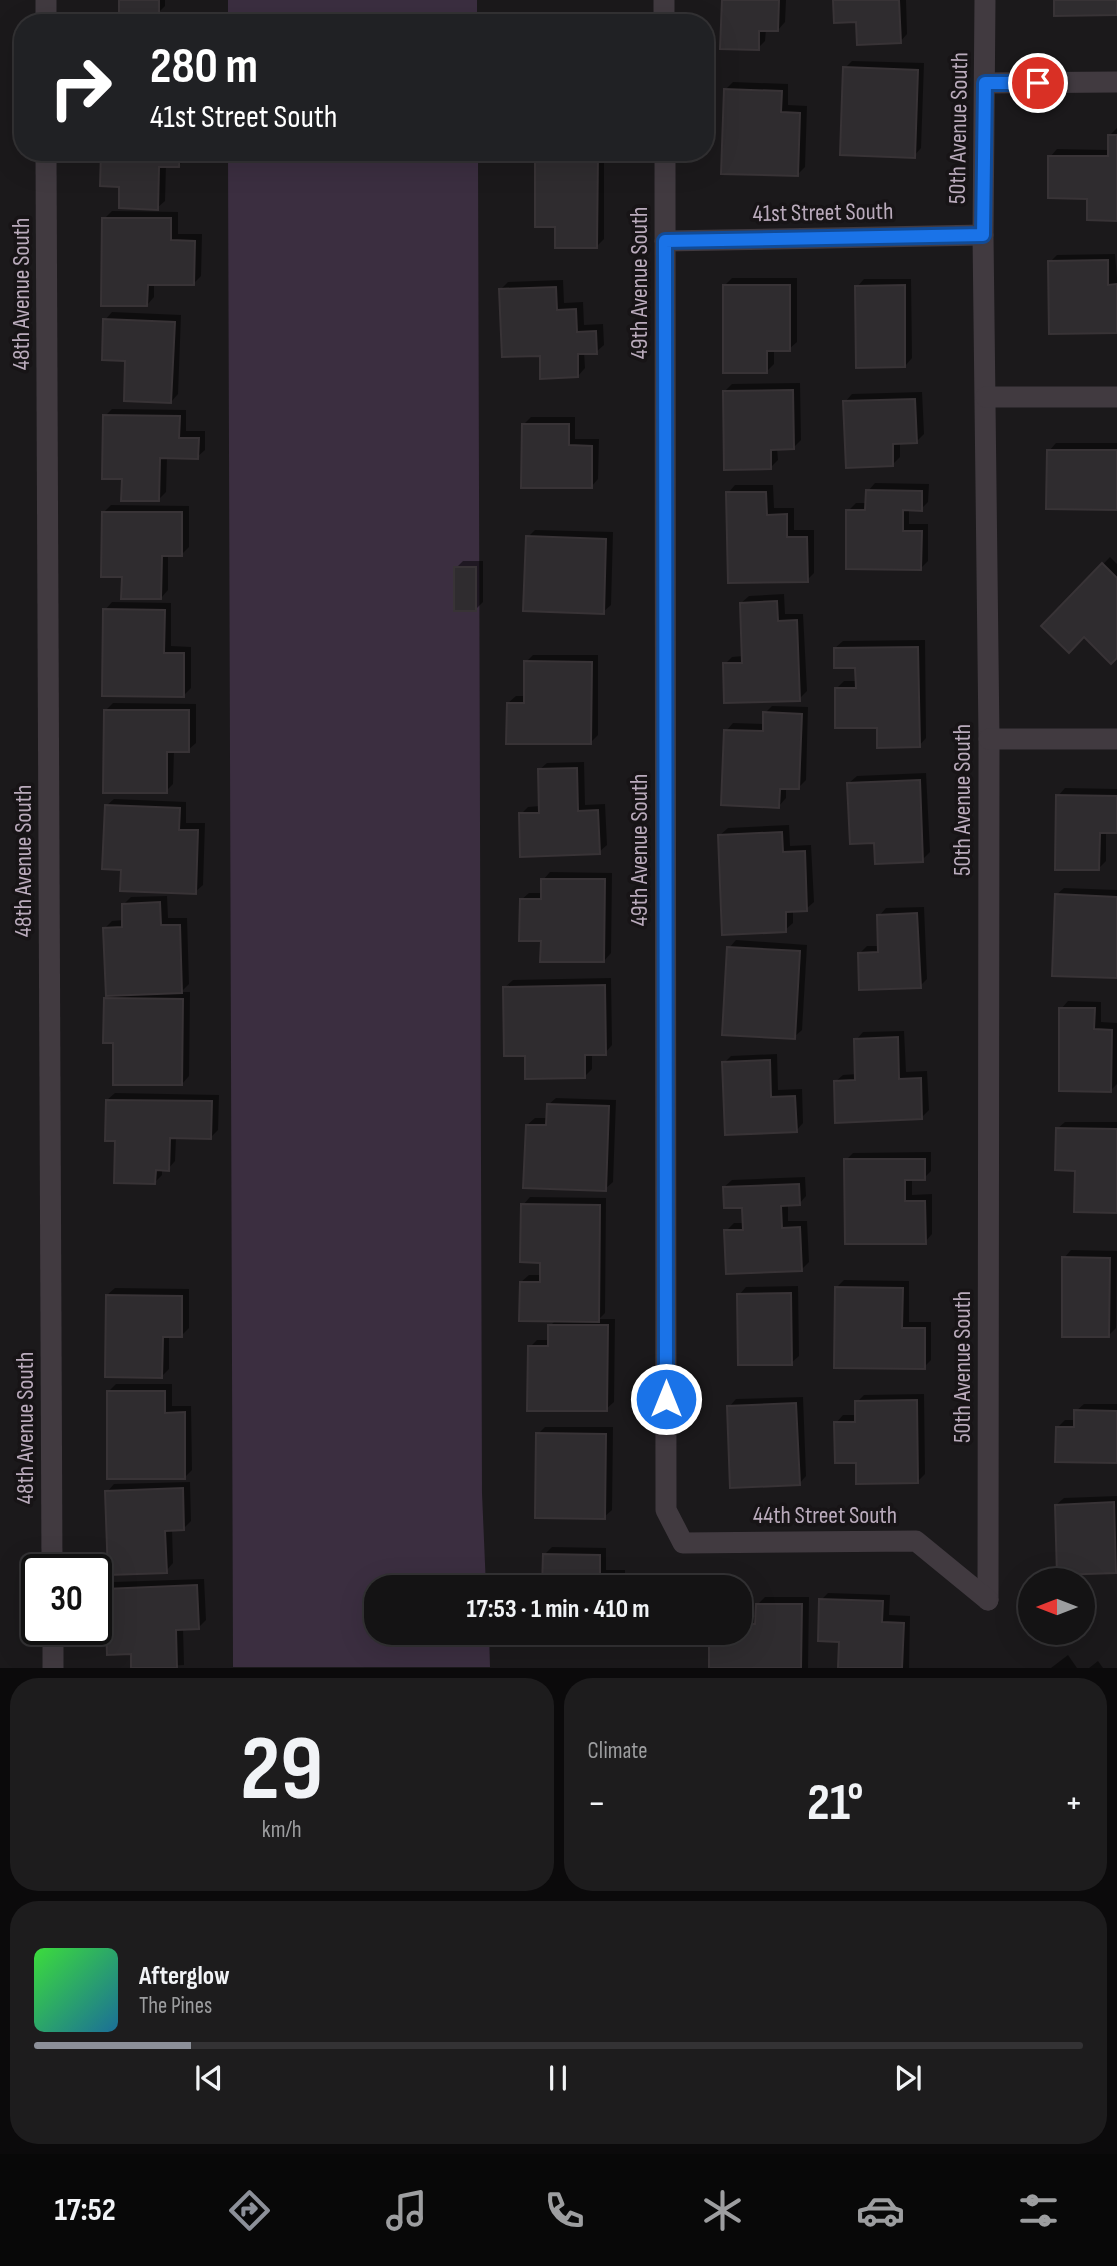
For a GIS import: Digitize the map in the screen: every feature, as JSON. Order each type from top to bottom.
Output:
[{"type":"street","name":"50th Avenue South","points":[[985,0],[983,235],[989,739],[988,1600]]},
{"type":"street","points":[[985,83],[1117,82]]},
{"type":"street","name":"48th Avenue South","points":[[47,161],[52,1554]]},
{"type":"street","name":"49th Avenue South","points":[[665,161],[666,1510],[683,1543]]},
{"type":"street","name":"41st Street South","points":[[665,241],[983,235]]},
{"type":"street","points":[[986,397],[1117,397]]},
{"type":"street","points":[[989,739],[1117,739]]},
{"type":"street","name":"44th Street South","points":[[683,1543],[916,1541],[988,1600]]},
{"type":"street","points":[[52,1645],[53,1668]]},
{"type":"shaded area","points":[[228,0],[477,0],[477,14],[228,14]]},
{"type":"shaded area","points":[[228,161],[478,161],[482,1493],[485,1575],[364,1575],[364,1645],[489,1645],[490,1667],[233,1667]]},
{"type":"building","points":[[119,0],[159,0],[159,14],[119,14]]},
{"type":"building","points":[[722,0],[779,0],[778,31],[759,31],[759,50],[720,49]]},
{"type":"building","points":[[833,0],[899,0],[901,43],[857,45],[856,22],[834,23]]},
{"type":"building","points":[[1054,0],[1117,0],[1117,15],[1054,16]]},
{"type":"building","points":[[843,67],[918,70],[915,158],[840,155]]},
{"type":"building","points":[[724,89],[782,91],[781,112],[800,113],[798,176],[721,174]]},
{"type":"building","points":[[1108,135],[1117,135],[1117,221],[1087,220],[1087,199],[1048,198],[1048,156],[1108,156]]},
{"type":"building","points":[[101,161],[179,161],[179,167],[159,167],[158,210],[119,208],[119,187],[100,186]]},
{"type":"building","points":[[535,161],[598,161],[597,248],[555,248],[555,227],[535,227]]},
{"type":"building","points":[[102,218],[171,218],[171,240],[195,241],[194,285],[148,285],[147,306],[101,306]]},
{"type":"building","points":[[1108,260],[1108,285],[1117,284],[1117,333],[1049,334],[1048,261]]},
{"type":"building","points":[[723,285],[790,285],[790,351],[767,351],[767,373],[723,373]]},
{"type":"building","points":[[905,285],[905,367],[856,368],[855,286]]},
{"type":"building","points":[[556,287],[557,310],[576,309],[577,332],[596,331],[597,354],[578,354],[578,377],[540,379],[540,356],[502,357],[499,289]]},
{"type":"building","points":[[103,319],[175,322],[171,403],[124,401],[125,361],[102,360]]},
{"type":"building","points":[[793,390],[794,449],[771,450],[771,469],[724,470],[723,391]]},
{"type":"building","points":[[915,399],[917,443],[893,444],[893,466],[846,468],[843,401]]},
{"type":"building","points":[[103,415],[180,416],[179,438],[199,438],[198,459],[160,458],[159,501],[121,501],[122,479],[102,479]]},
{"type":"building","points":[[522,424],[569,424],[569,445],[592,446],[592,488],[521,488]]},
{"type":"building","points":[[1047,450],[1117,450],[1117,510],[1046,509]]},
{"type":"building","points":[[866,490],[922,491],[922,511],[903,510],[903,531],[922,531],[921,570],[846,569],[846,510],[865,510]]},
{"type":"building","points":[[726,492],[766,492],[767,515],[787,514],[787,537],[807,537],[808,582],[728,583]]},
{"type":"building","points":[[102,512],[182,512],[182,556],[162,556],[161,599],[121,599],[122,577],[101,577]]},
{"type":"building","points":[[526,536],[606,539],[604,614],[523,611]]},
{"type":"building","points":[[1102,563],[1117,578],[1117,658],[1111,664],[1084,637],[1069,653],[1041,626]]},
{"type":"building","points":[[454,567],[476,567],[476,611],[454,611]]},
{"type":"building","points":[[777,601],[778,621],[797,620],[800,701],[724,703],[723,663],[742,663],[740,603]]},
{"type":"building","points":[[103,609],[165,610],[164,653],[184,653],[184,697],[102,696]]},
{"type":"building","points":[[918,647],[920,747],[877,748],[877,728],[835,728],[835,688],[856,688],[855,668],[834,668],[834,648]]},
{"type":"building","points":[[524,661],[592,662],[591,744],[506,744],[507,703],[524,703]]},
{"type":"building","points":[[104,710],[189,710],[189,752],[167,752],[167,793],[103,793]]},
{"type":"building","points":[[763,712],[802,714],[799,789],[780,789],[779,808],[721,805],[724,730],[763,731]]},
{"type":"building","points":[[577,768],[578,811],[598,810],[600,854],[520,857],[519,813],[539,813],[538,769]]},
{"type":"building","points":[[920,780],[923,862],[875,864],[874,843],[850,844],[847,783]]},
{"type":"building","points":[[1056,795],[1117,796],[1117,833],[1100,833],[1099,870],[1055,870]]},
{"type":"building","points":[[105,805],[180,808],[179,830],[198,830],[196,894],[120,891],[121,870],[102,869]]},
{"type":"building","points":[[782,832],[783,852],[805,851],[807,911],[786,912],[786,932],[722,935],[718,835]]},
{"type":"building","points":[[541,879],[605,879],[604,962],[540,962],[541,941],[519,941],[520,899],[541,899]]},
{"type":"building","points":[[1055,894],[1117,897],[1117,978],[1052,976]]},
{"type":"building","points":[[160,902],[161,925],[180,925],[182,993],[106,996],[103,928],[122,927],[122,904]]},
{"type":"building","points":[[917,913],[921,988],[859,990],[858,953],[878,952],[877,915]]},
{"type":"building","points":[[727,947],[800,951],[795,1039],[722,1035]]},
{"type":"building","points":[[605,985],[606,1055],[585,1055],[585,1078],[525,1079],[525,1056],[504,1056],[503,987]]},
{"type":"building","points":[[104,998],[183,999],[182,1085],[113,1085],[113,1043],[103,1043]]},
{"type":"building","points":[[1059,1008],[1095,1008],[1094,1029],[1112,1030],[1111,1092],[1059,1091]]},
{"type":"building","points":[[898,1037],[899,1079],[921,1078],[922,1119],[835,1123],[834,1081],[855,1080],[854,1039]]},
{"type":"building","points":[[770,1060],[771,1097],[795,1096],[797,1132],[725,1135],[722,1062]]},
{"type":"building","points":[[106,1100],[212,1101],[211,1139],[170,1138],[169,1171],[156,1170],[155,1184],[114,1183],[115,1141],[105,1141]]},
{"type":"building","points":[[547,1104],[609,1106],[606,1191],[523,1188],[526,1125],[546,1125]]},
{"type":"building","points":[[1056,1128],[1117,1129],[1117,1213],[1074,1212],[1075,1171],[1055,1170]]},
{"type":"building","points":[[844,1159],[925,1159],[925,1180],[905,1180],[905,1201],[925,1201],[926,1244],[845,1244]]},
{"type":"building","points":[[799,1184],[800,1205],[781,1206],[782,1228],[800,1227],[802,1271],[726,1274],[724,1230],[743,1230],[742,1208],[724,1208],[723,1187]]},
{"type":"building","points":[[521,1204],[600,1205],[599,1322],[519,1321],[520,1282],[540,1282],[540,1263],[520,1262]]},
{"type":"building","points":[[1062,1257],[1110,1258],[1109,1337],[1062,1337]]},
{"type":"building","points":[[835,1287],[903,1288],[902,1328],[925,1328],[925,1369],[834,1368]]},
{"type":"building","points":[[791,1293],[792,1365],[738,1365],[737,1294]]},
{"type":"building","points":[[106,1295],[182,1296],[182,1337],[163,1337],[162,1378],[105,1377]]},
{"type":"building","points":[[548,1325],[608,1325],[607,1411],[527,1411],[528,1346],[548,1346]]},
{"type":"building","points":[[107,1391],[165,1391],[165,1413],[185,1412],[185,1479],[107,1479]]},
{"type":"building","points":[[917,1400],[918,1483],[856,1484],[856,1463],[835,1463],[834,1422],[855,1422],[855,1401]]},
{"type":"building","points":[[796,1403],[800,1485],[730,1488],[727,1406]]},
{"type":"building","points":[[1074,1410],[1117,1411],[1117,1463],[1055,1462],[1056,1427],[1074,1427]]},
{"type":"building","points":[[536,1433],[606,1434],[605,1519],[535,1518]]},
{"type":"building","points":[[183,1488],[184,1530],[165,1531],[167,1573],[112,1575],[112,1554],[107,1554],[105,1491]]},
{"type":"building","points":[[1114,1502],[1116,1573],[1096,1574],[1096,1568],[1057,1568],[1055,1505]]},
{"type":"building","points":[[543,1554],[600,1555],[600,1575],[542,1575]]},
{"type":"building","points":[[197,1585],[199,1629],[176,1630],[177,1668],[131,1668],[131,1654],[107,1655],[107,1645],[112,1645],[112,1589]]},
{"type":"building","points":[[819,1599],[883,1601],[882,1622],[904,1623],[902,1668],[838,1668],[839,1642],[818,1641]]},
{"type":"building","points":[[756,1604],[802,1604],[801,1668],[709,1668],[709,1645],[752,1645],[752,1624],[755,1624]]},
{"type":"route","points":[[666,1399],[665,241],[983,235],[985,83],[1038,83]]}]
